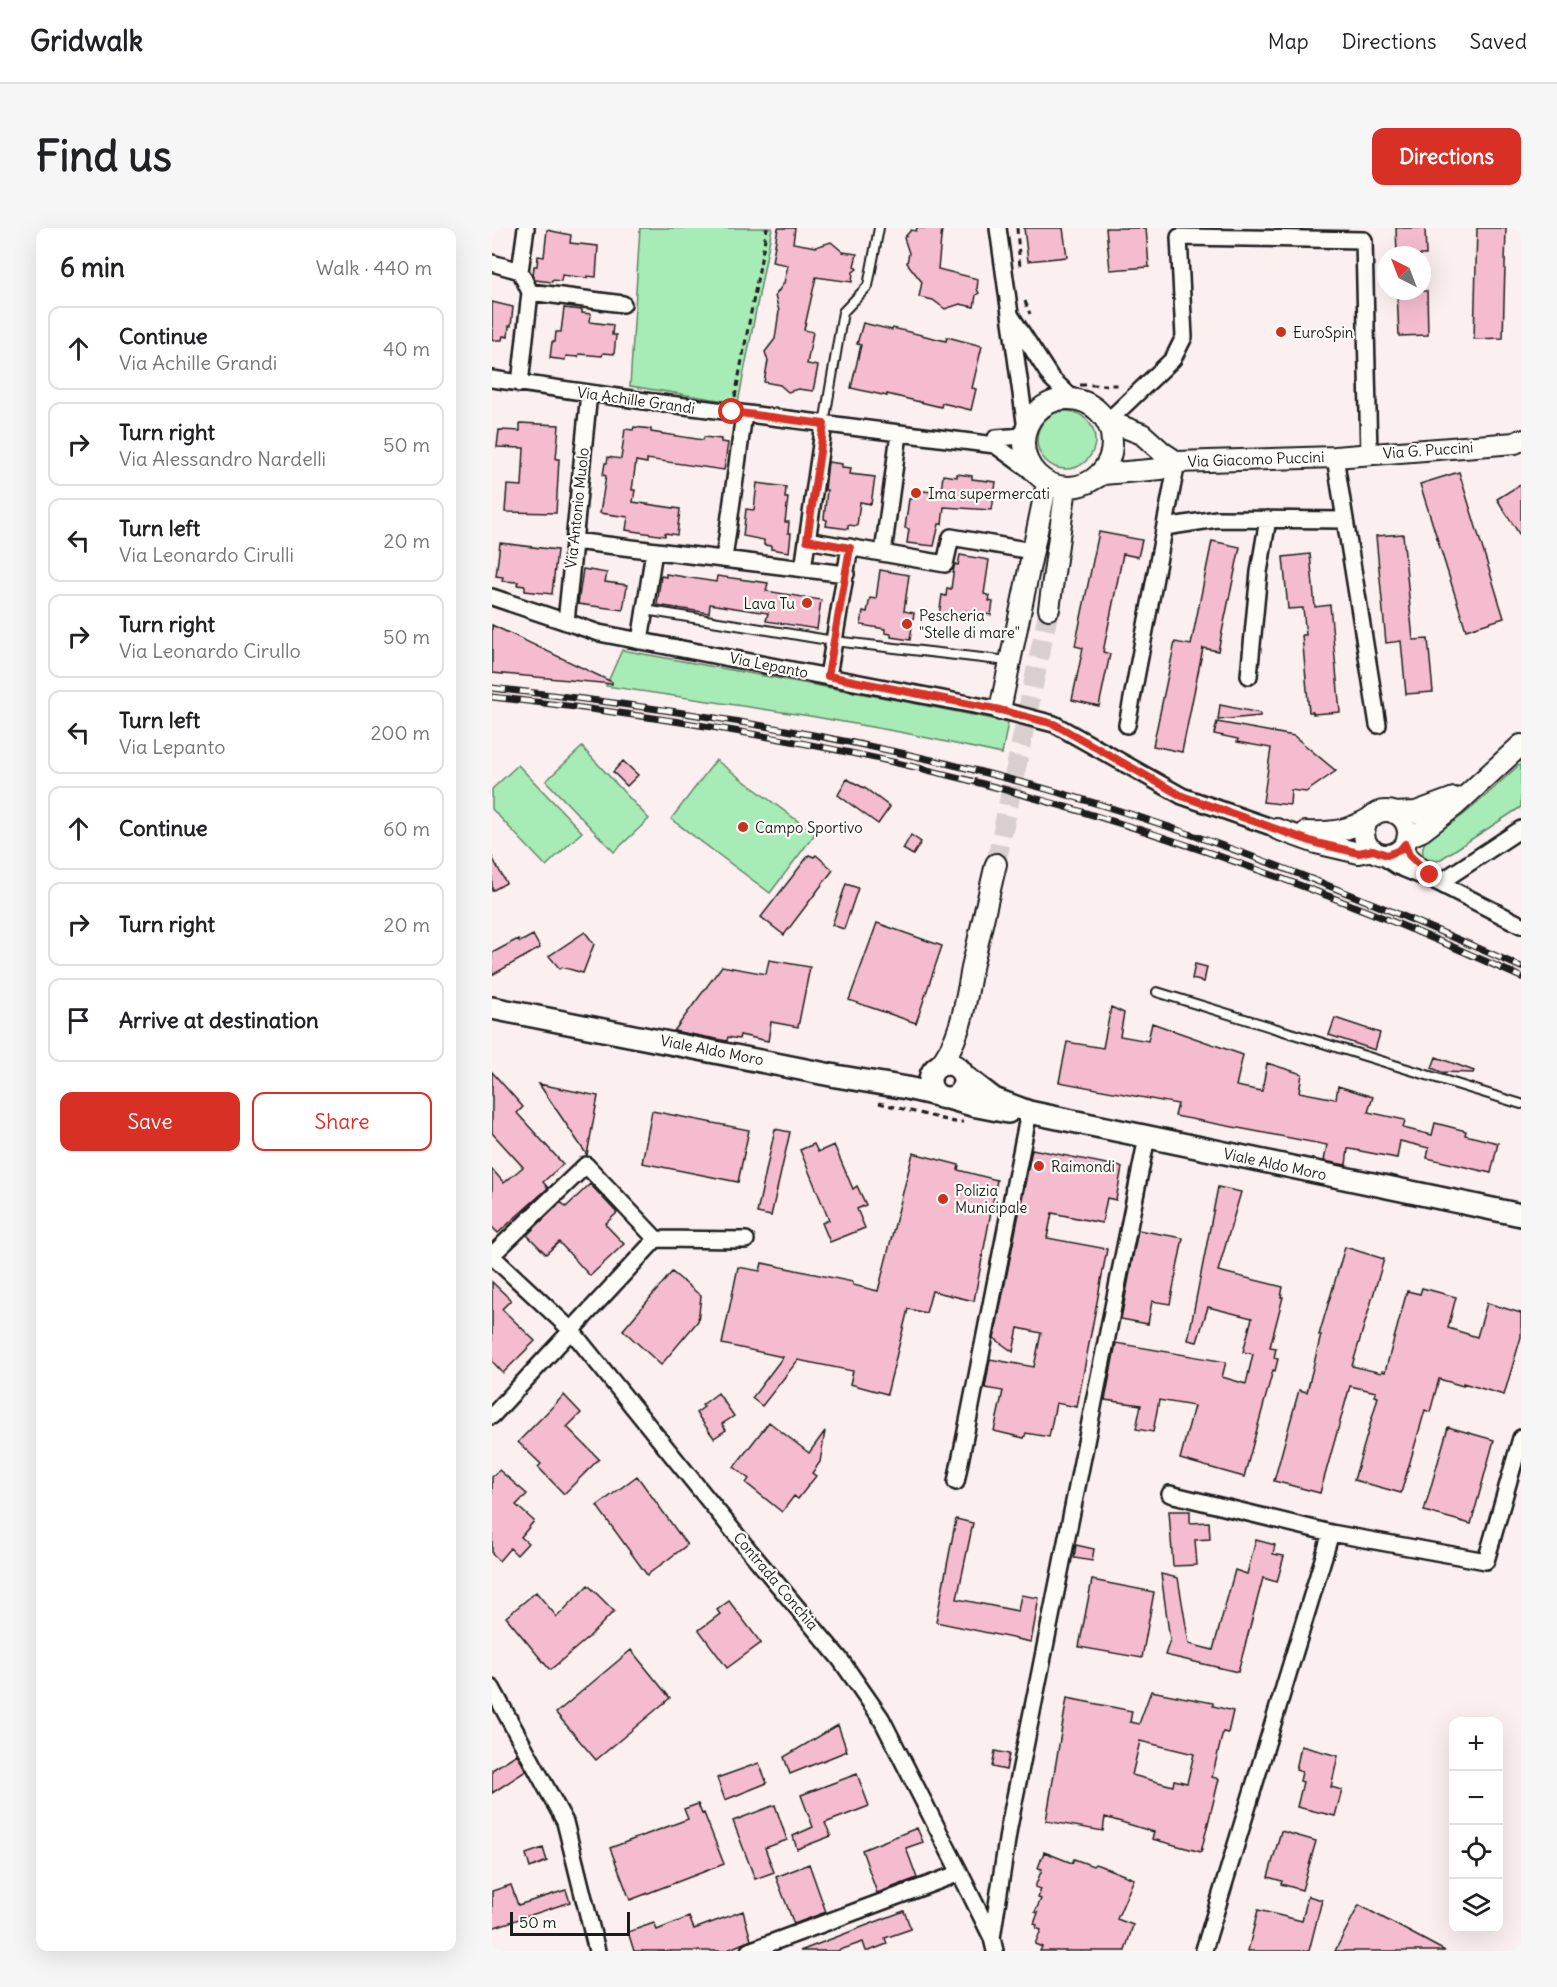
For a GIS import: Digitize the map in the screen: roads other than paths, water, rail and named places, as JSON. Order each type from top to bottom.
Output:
[{"type":"main road","name":"Viale Aldo Moro","points":[[492,1008],[907,1088],[972,1105],[1009,1112],[1029,1112]]},
{"type":"main road","name":"Viale Aldo Moro","points":[[492,1020],[559,1021]]},
{"type":"main road","points":[[942,1065],[953,1065],[962,1073],[964,1085],[958,1094],[942,1097],[931,1086],[931,1075],[942,1065]]},
{"type":"main road","name":"Viale Aldo Moro","points":[[865,1080],[899,1081],[935,1069]]},
{"type":"main road","name":"Viale Aldo Moro","points":[[962,1073],[994,1099],[1029,1112],[1520,1213]]},
{"type":"street","points":[[520,384],[530,292],[520,271],[526,228]]},
{"type":"street","points":[[998,228],[1008,311],[1024,406],[1025,454],[1031,468],[1052,482]]},
{"type":"street","points":[[1108,421],[1173,359],[1184,337],[1179,237],[1269,233],[1364,234],[1369,455]]},
{"type":"street","points":[[492,263],[520,271]]},
{"type":"street","points":[[530,292],[622,304]]},
{"type":"street","points":[[1008,311],[1051,378],[1095,406],[1108,421],[1112,434],[1112,454],[1100,474],[1087,483],[1052,482],[995,445],[996,438],[1025,433]]},
{"type":"street","name":"Via Achille Grandi","points":[[492,379],[995,445]]},
{"type":"street","points":[[1025,433],[1035,413],[1046,404],[1073,391]]},
{"type":"street","name":"Via Antonio Muolo","points":[[566,622],[589,393]]},
{"type":"street","points":[[724,559],[738,413]]},
{"type":"street","name":"Via Giacomo Puccini","points":[[1108,421],[1142,434],[1162,452],[1178,462]]},
{"type":"street","points":[[803,569],[824,424]]},
{"type":"street","points":[[883,553],[899,434]]},
{"type":"street","name":"Via G. Puccini","points":[[1335,457],[1515,443],[1521,440]]},
{"type":"street","points":[[1335,457],[1378,724]]},
{"type":"street","name":"Via Giacomo Puccini","points":[[1087,483],[1103,474],[1161,469],[1178,462],[1335,457]]},
{"type":"street","points":[[1127,725],[1178,462]]},
{"type":"street","points":[[1000,710],[1045,492],[1052,482]]},
{"type":"street","points":[[1049,609],[1052,482]]},
{"type":"street","points":[[1165,527],[1217,519],[1345,520]]},
{"type":"street","points":[[1249,676],[1258,572],[1268,519]]},
{"type":"street","points":[[807,540],[945,564],[951,537],[1032,551]]},
{"type":"street","points":[[574,541],[846,574]]},
{"type":"street","points":[[828,676],[850,548]]},
{"type":"street","points":[[640,641],[654,551]]},
{"type":"street","name":"Via Lepanto","points":[[492,597],[599,633],[1000,710],[1054,724],[1182,796],[1277,828]]},
{"type":"street","points":[[1277,828],[1316,843],[1359,853],[1394,854],[1407,841],[1439,819],[1521,745]]},
{"type":"street","points":[[1277,828],[1332,833],[1356,827],[1384,812],[1416,812],[1468,792]]},
{"type":"street","points":[[1395,813],[1406,824],[1409,855],[1439,883]]},
{"type":"street","points":[[1372,817],[1365,830],[1368,845],[1376,852],[1397,866],[1439,883],[1521,925]]},
{"type":"street","points":[[1439,883],[1521,829]]},
{"type":"street","points":[[935,1069],[946,1058],[952,1047],[963,1011],[996,864]]},
{"type":"street","points":[[962,1073],[960,1042],[963,1011]]},
{"type":"street","points":[[956,1482],[1029,1112]]},
{"type":"street","points":[[994,1945],[1011,1815],[1147,1137]]},
{"type":"street","points":[[492,1255],[586,1165],[656,1239],[746,1240]]},
{"type":"street","points":[[492,1416],[656,1239]]},
{"type":"street","name":"Contrada Conchia","points":[[492,1255],[571,1330],[840,1659],[881,1718],[994,1945]]},
{"type":"street","points":[[1170,1494],[1331,1533],[1486,1561],[1521,1438]]},
{"type":"street","points":[[1204,1950],[1331,1533]]},
{"type":"street","points":[[492,1688],[565,1822],[597,1951]]},
{"type":"street","points":[[749,1951],[960,1873]]},
{"type":"lane","points":[[824,424],[843,312],[868,286],[879,228]]},
{"type":"lane","points":[[645,610],[834,641],[1010,661]]},
{"type":"lane","points":[[1157,992],[1521,1104]]},
{"type":"tunnel","points":[[996,864],[1049,609]]},
{"type":"railway","points":[[492,688],[654,709],[814,735],[894,751],[1052,791],[1130,814],[1278,866],[1425,925],[1521,967]]},
{"type":"railway","points":[[492,697],[682,722],[808,744],[995,787],[1129,826],[1262,871],[1392,922],[1521,977]]},
{"type":"place","name":"EuroSpin","points":[[1281,332]]},
{"type":"place","name":"Ima supermercati","points":[[916,493]]},
{"type":"place","name":"Lava Tu","points":[[807,603]]},
{"type":"place","name":"Pescheria \"Stelle di mare\"","points":[[907,624]]},
{"type":"place","name":"Campo Sportivo","points":[[743,827]]},
{"type":"place","name":"Raimondi","points":[[1039,1166]]},
{"type":"place","name":"Polizia Municipale","points":[[943,1199]]}]
